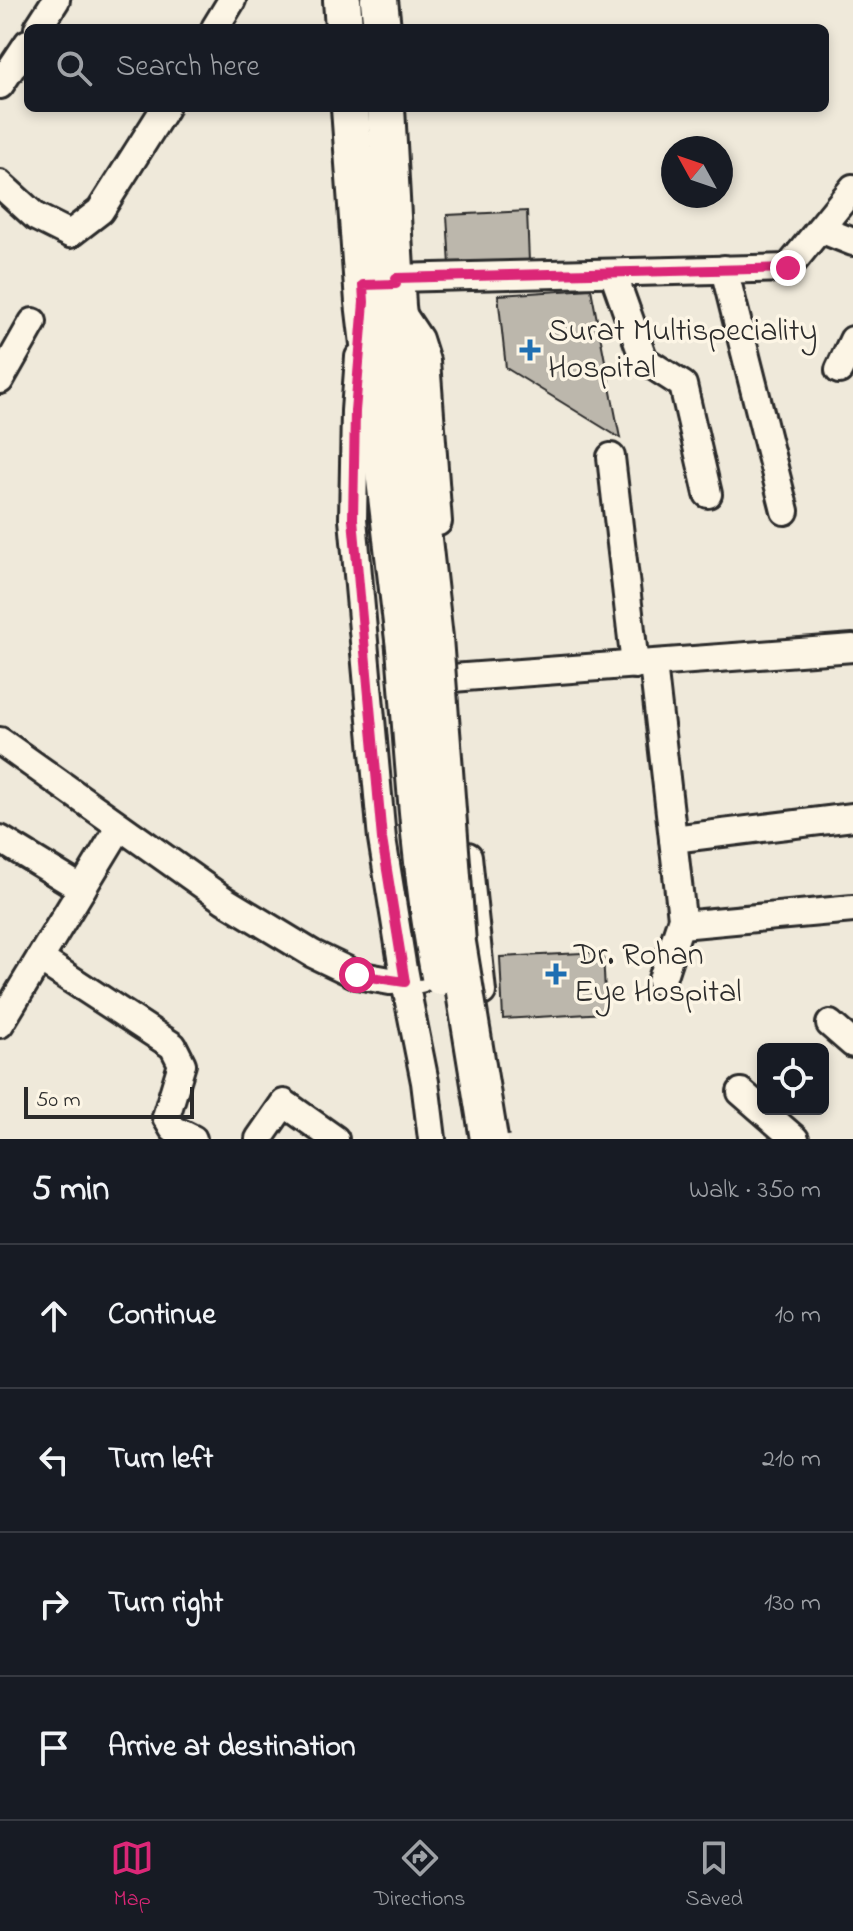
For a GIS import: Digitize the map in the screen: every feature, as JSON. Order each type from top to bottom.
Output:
[{"type":"main road","points":[[342,0],[344,24]]},
{"type":"main road","points":[[379,0],[382,24]]},
{"type":"main road","points":[[351,112],[383,291],[419,643],[457,943],[489,1139]]},
{"type":"main road","points":[[383,291],[386,112]]},
{"type":"main road","points":[[419,643],[430,929],[470,1139]]},
{"type":"street","points":[[42,24],[56,0]]},
{"type":"street","points":[[217,24],[232,0]]},
{"type":"street","points":[[0,85],[24,51]]},
{"type":"street","points":[[0,184],[36,217],[70,234],[100,211],[162,112]]},
{"type":"street","points":[[383,291],[613,273],[788,268],[853,188]]},
{"type":"street","points":[[820,229],[853,242]]},
{"type":"street","points":[[724,269],[785,511]]},
{"type":"street","points":[[613,273],[644,360],[683,385],[708,494]]},
{"type":"street","points":[[383,291],[419,339],[426,361],[479,969],[500,1139]]},
{"type":"street","points":[[383,291],[355,411],[353,519],[382,839],[425,1082],[432,1139]]},
{"type":"street","points":[[1,376],[33,322]]},
{"type":"street","points":[[839,370],[853,340]]},
{"type":"street","points":[[611,457],[673,839],[681,925],[661,982]]},
{"type":"street","points":[[452,678],[853,648]]},
{"type":"street","points":[[0,741],[224,900],[313,954],[357,975],[405,982],[479,969]]},
{"type":"street","points":[[673,839],[853,817]]},
{"type":"street","points":[[2,1015],[40,959],[119,828]]},
{"type":"street","points":[[0,839],[82,889]]},
{"type":"street","points":[[681,925],[853,909]]},
{"type":"street","points":[[40,959],[173,1046],[182,1064],[166,1117],[173,1129],[193,1139]]},
{"type":"street","points":[[830,1024],[853,1044]]},
{"type":"street","points":[[741,1092],[795,1139]]},
{"type":"street","points":[[259,1139],[284,1103],[335,1139]]},
{"type":"building","points":[[527,211],[529,262],[450,266],[447,215]]},
{"type":"building","points":[[591,289],[620,438],[506,368],[498,295]]},
{"type":"building","points":[[603,952],[606,1013],[503,1019],[500,957]]},
{"type":"place","name":"Surat Multispeciality Hospital","points":[[530,350]]},
{"type":"place","name":"Dr. Rohan Eye Hospital","points":[[556,974]]},
{"type":"route","points":[[357,975],[405,982],[382,839],[353,519],[355,411],[363,285],[396,284],[396,278],[788,268]]}]
